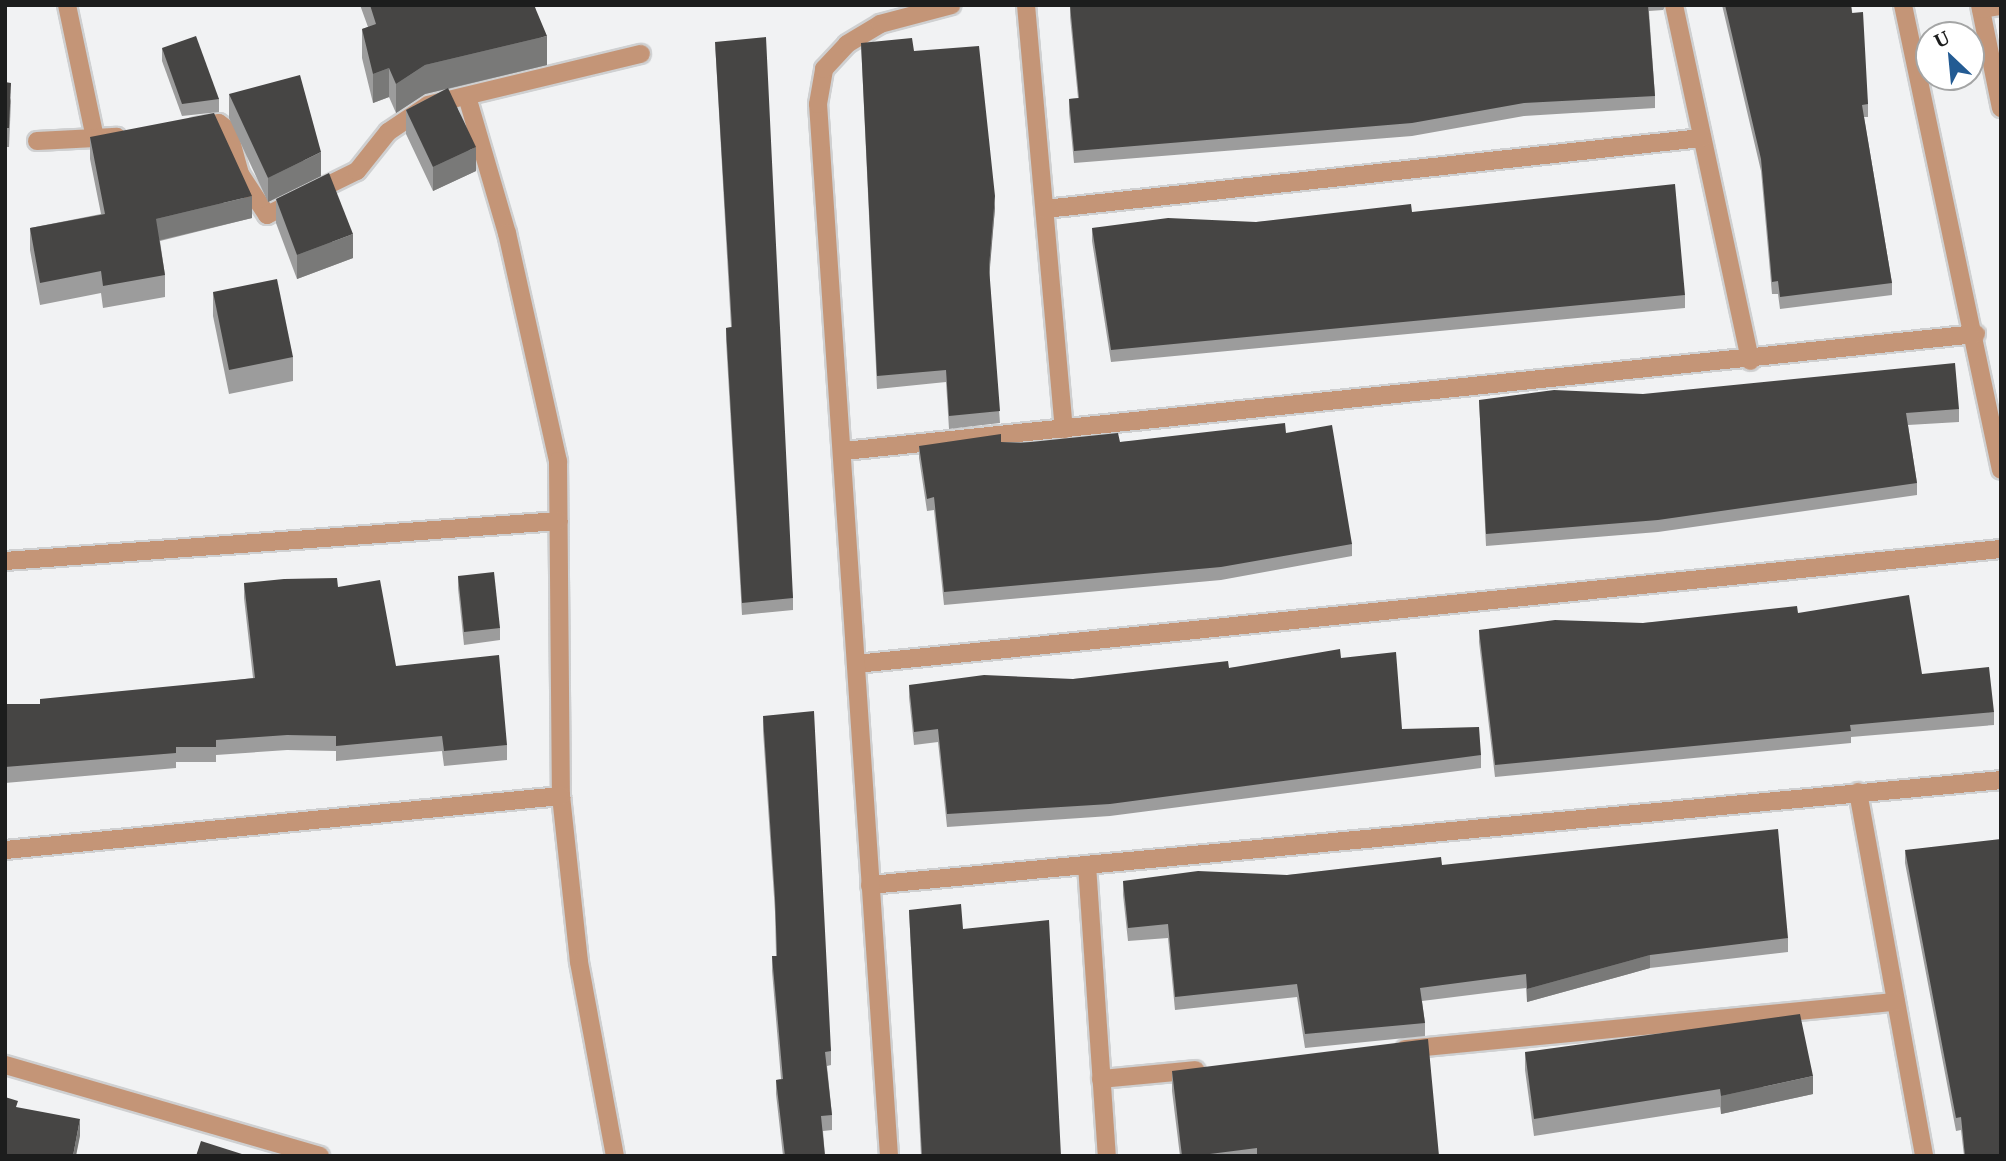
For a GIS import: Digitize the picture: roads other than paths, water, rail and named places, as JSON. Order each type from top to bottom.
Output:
[{"type":"street","points":[[67,5],[95,138]]},
{"type":"street","points":[[889,1156],[844,451],[818,104],[824,69],[847,44],[880,24],[952,5]]},
{"type":"street","points":[[1026,5],[1064,429]]},
{"type":"street","points":[[1674,5],[1750,361]]},
{"type":"street","points":[[1903,5],[1976,334],[2001,470]]},
{"type":"street","points":[[2001,6],[1980,7],[2001,108]]},
{"type":"street","points":[[174,130],[219,123],[228,130],[240,174],[267,215],[357,172],[406,118],[428,105],[468,100],[641,54]]},
{"type":"street","points":[[468,100],[539,364],[558,461],[561,796],[579,962],[615,1156]]},
{"type":"street","points":[[37,141],[141,136]]},
{"type":"street","points":[[1045,209],[1702,138]]},
{"type":"street","points":[[844,451],[1750,361],[1976,334]]},
{"type":"street","points":[[5,561],[559,521]]},
{"type":"street","points":[[856,664],[2001,549]]},
{"type":"street","points":[[870,886],[2001,780]]},
{"type":"street","points":[[1857,792],[1924,1156]]},
{"type":"street","points":[[5,850],[561,796]]},
{"type":"street","points":[[1087,865],[1107,1156]]},
{"type":"street","points":[[1389,1051],[1896,1002]]},
{"type":"street","points":[[5,1065],[320,1156]]},
{"type":"street","points":[[1101,1079],[1210,1068]]}]
